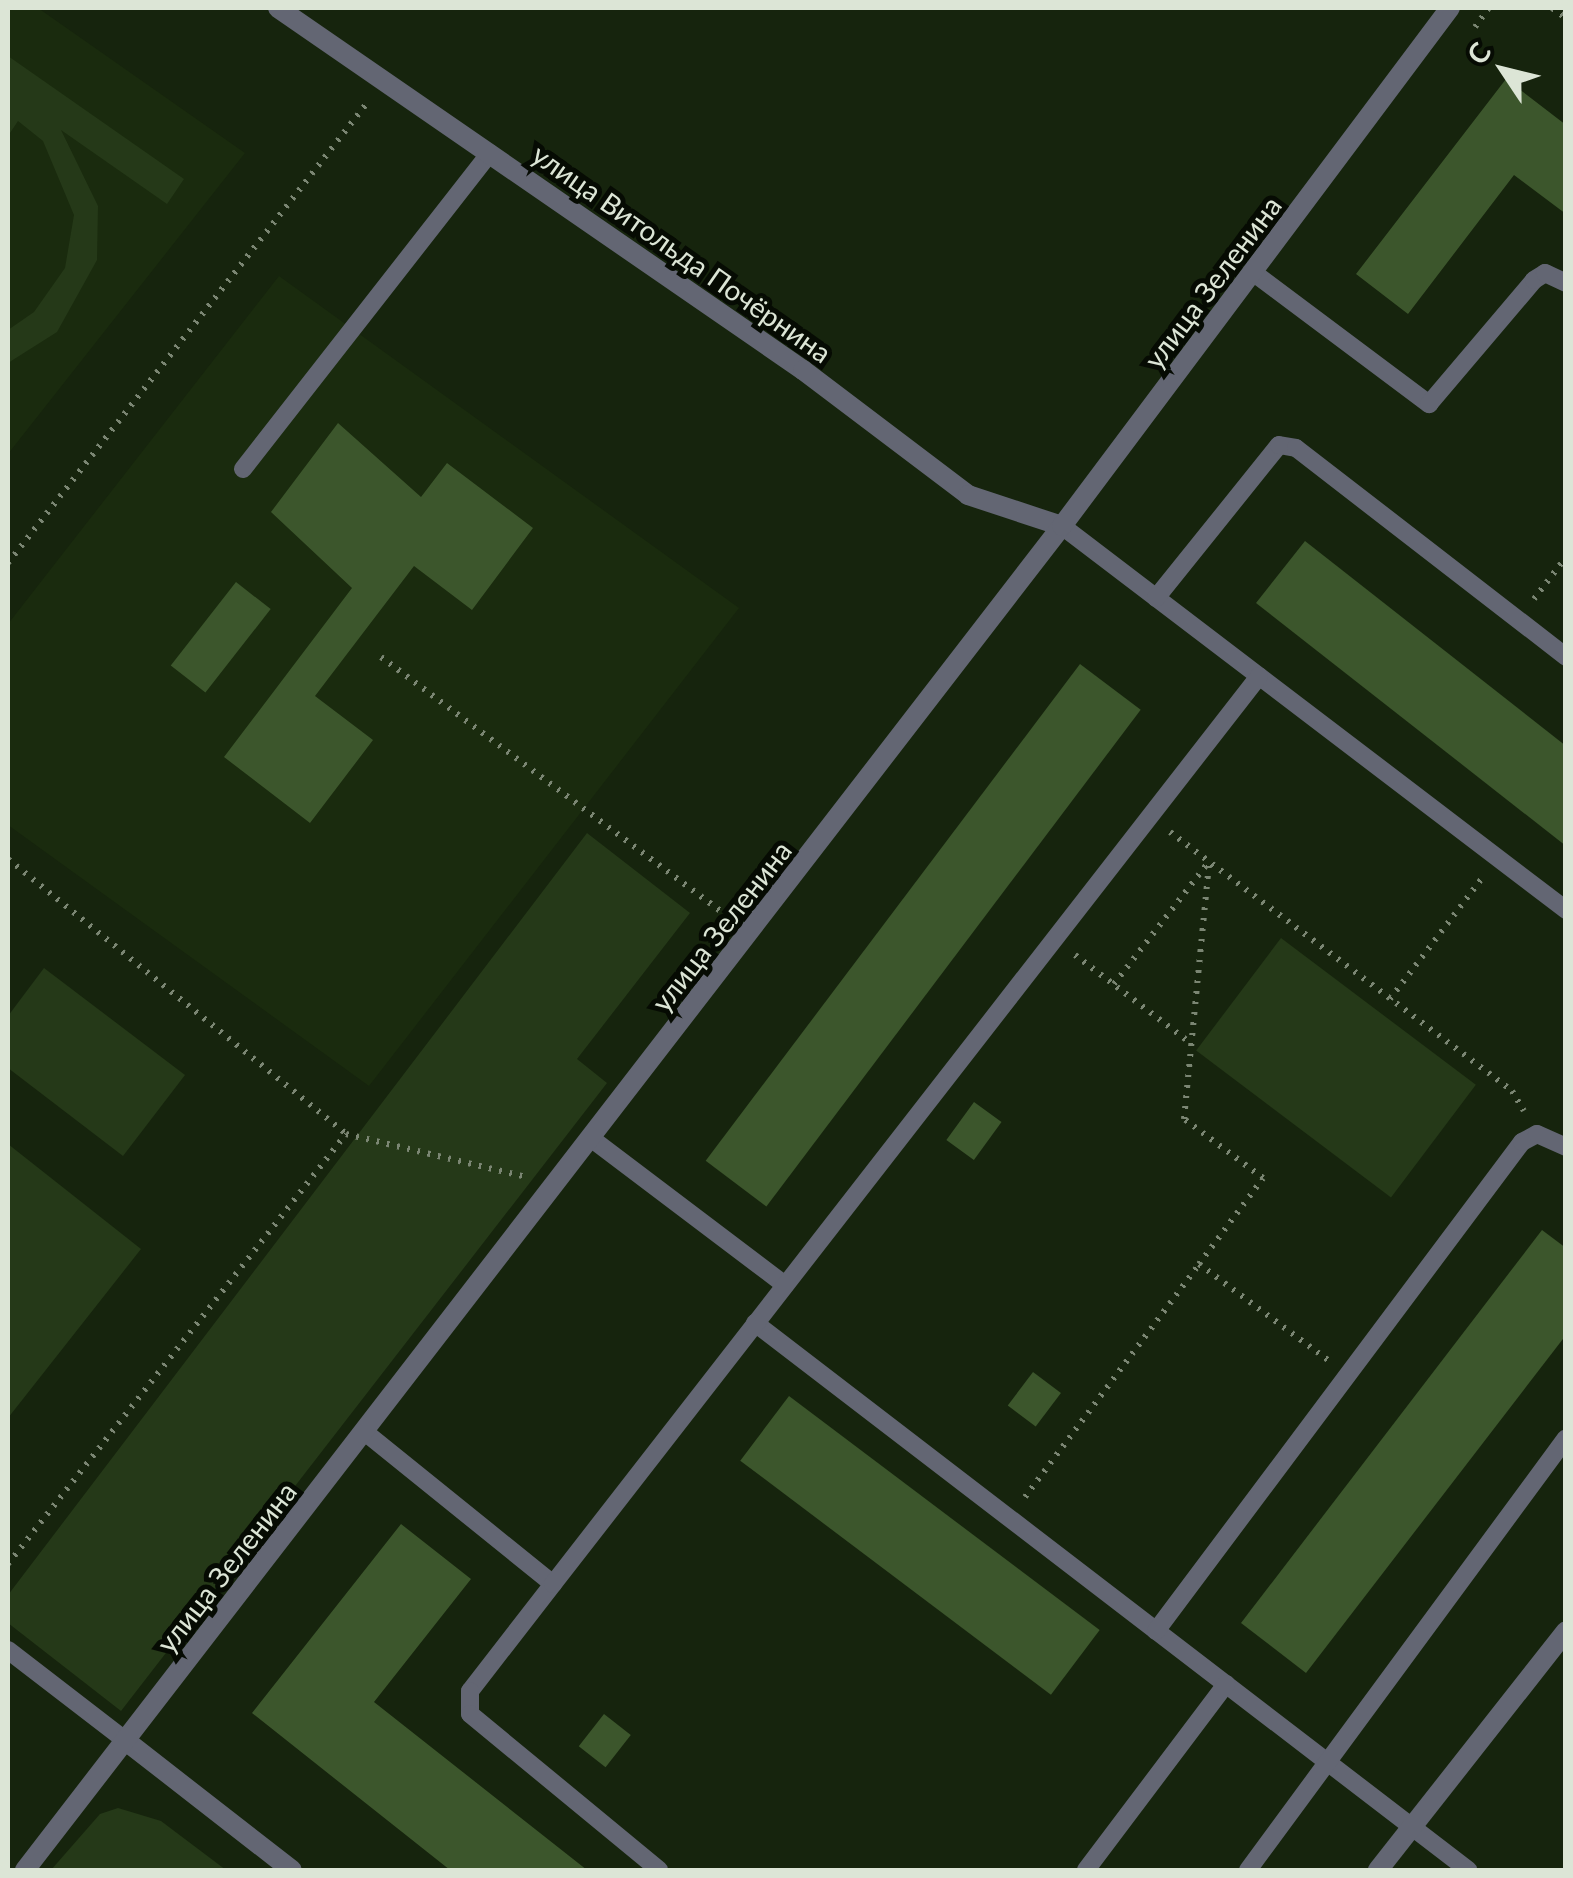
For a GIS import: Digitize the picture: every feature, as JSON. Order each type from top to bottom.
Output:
[{"type":"street","name":"улица Витольда Почёрнина","points":[[278,8],[490,153],[968,495],[1062,526]]},
{"type":"street","name":"улица Зеленина","points":[[25,1870],[366,1433],[1062,526],[1450,8]]},
{"type":"street","points":[[1378,1870],[1566,1630]]},
{"type":"street","points":[[126,1741],[292,1870]]},
{"type":"lane","points":[[243,469],[490,153]]},
{"type":"lane","points":[[1254,273],[1429,404],[1534,280],[1545,274],[1566,283]]},
{"type":"lane","points":[[1156,598],[1279,445],[1296,448],[1566,657]]},
{"type":"lane","points":[[1062,526],[1566,910]]},
{"type":"lane","points":[[660,1870],[470,1714],[470,1691],[1258,676]]},
{"type":"lane","points":[[1156,1631],[1348,1375],[1537,1134],[1566,1147]]},
{"type":"lane","points":[[592,1139],[785,1285]]},
{"type":"lane","points":[[755,1323],[1468,1870]]},
{"type":"lane","points":[[366,1433],[552,1584]]},
{"type":"lane","points":[[1248,1870],[1566,1438]]},
{"type":"lane","points":[[8,1650],[126,1741]]},
{"type":"lane","points":[[1086,1870],[1226,1684]]},
{"type":"path","points":[[1552,8],[1566,18]]},
{"type":"path","points":[[8,563],[385,81]]},
{"type":"path","points":[[1518,620],[1566,557]]},
{"type":"path","points":[[381,657],[750,933]]},
{"type":"path","points":[[1149,816],[1512,1090],[1537,1134]]},
{"type":"path","points":[[1390,999],[1497,858]]},
{"type":"path","points":[[8,859],[346,1134],[557,1184]]},
{"type":"path","points":[[1114,984],[1209,861]]},
{"type":"path","points":[[1010,1518],[1263,1178],[1184,1119],[1209,861]]},
{"type":"path","points":[[1055,939],[1189,1042]]},
{"type":"path","points":[[8,1564],[346,1134]]},
{"type":"path","points":[[1198,1264],[1348,1375]]},
{"type":"shaded area","points":[[8,8],[38,8],[245,153],[8,454]]},
{"type":"shaded area","points":[[8,56],[184,179],[167,204],[61,130],[98,206],[97,260],[57,332],[8,363],[8,330],[34,312],[65,268],[74,215],[43,141],[18,121],[8,136]]},
{"type":"shaded area","points":[[279,276],[739,608],[369,1086],[8,825],[8,624]]},
{"type":"shaded area","points":[[587,833],[690,913],[577,1059],[607,1083],[121,1711],[8,1623],[8,1595]]},
{"type":"shaded area","points":[[1281,938],[1476,1085],[1391,1197],[1196,1051]]},
{"type":"shaded area","points":[[44,968],[185,1075],[123,1156],[8,1068],[8,1016]]},
{"type":"shaded area","points":[[8,1144],[141,1249],[8,1418]]},
{"type":"shaded area","points":[[118,1808],[161,1821],[226,1870],[51,1870],[100,1814]]},
{"type":"building","points":[[1506,79],[1566,125],[1566,214],[1514,175],[1408,314],[1356,274]]},
{"type":"building","points":[[338,423],[421,497],[447,463],[533,528],[472,610],[414,566],[315,696],[373,740],[310,823],[224,757],[352,588],[271,512]]},
{"type":"building","points":[[1305,541],[1566,746],[1566,846],[1256,603]]},
{"type":"building","points":[[236,582],[271,609],[205,693],[171,666]]},
{"type":"building","points":[[1080,664],[1141,710],[766,1206],[706,1161]]},
{"type":"building","points":[[974,1102],[1002,1122],[974,1160],[946,1140]]},
{"type":"building","points":[[1542,1230],[1566,1248],[1566,1335],[1306,1673],[1241,1623]]},
{"type":"building","points":[[1033,1372],[1061,1393],[1036,1427],[1008,1406]]},
{"type":"building","points":[[789,1396],[1100,1630],[1051,1695],[740,1461]]},
{"type":"building","points":[[401,1524],[471,1579],[374,1702],[587,1870],[450,1870],[252,1713]]},
{"type":"building","points":[[604,1714],[631,1735],[606,1767],[579,1746]]}]
